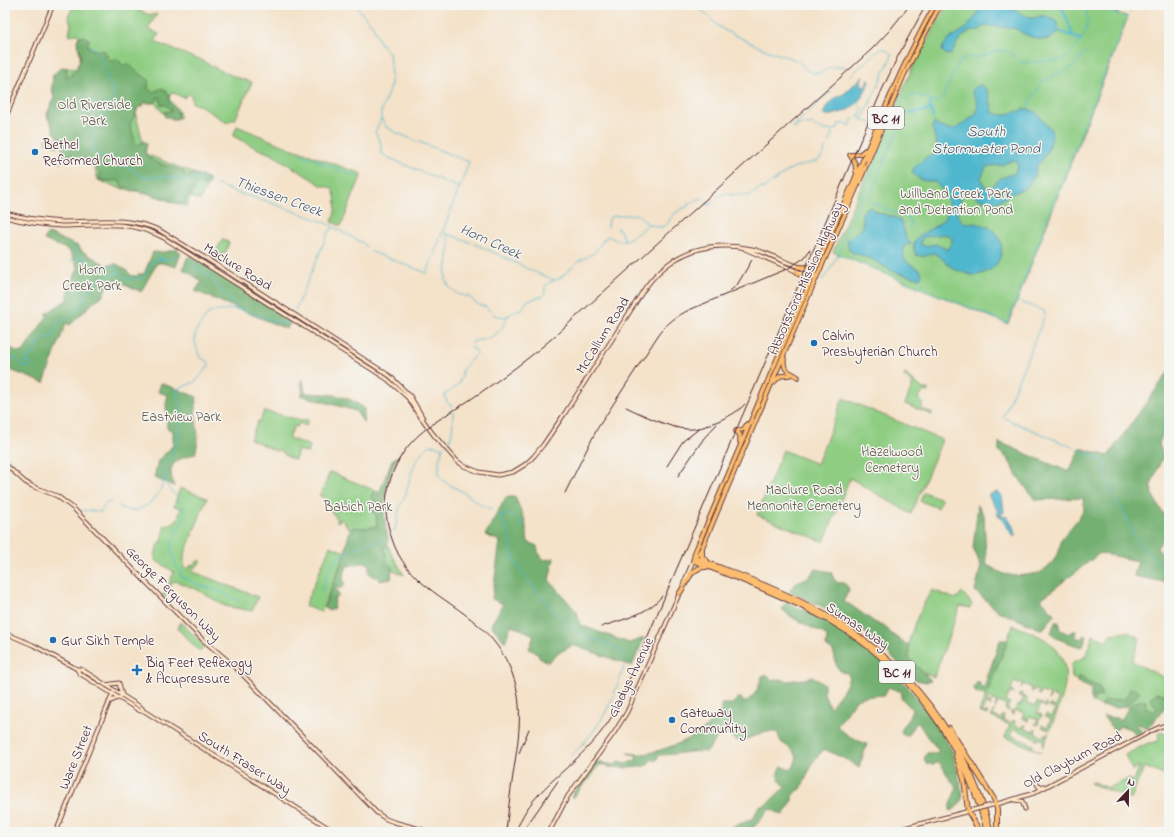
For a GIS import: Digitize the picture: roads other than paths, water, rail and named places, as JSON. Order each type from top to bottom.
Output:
[{"type":"highway","name":"Abbotsford-Mission Highway","points":[[694,560],[738,450],[784,354],[814,275],[877,125],[906,61],[935,5]]},
{"type":"highway","name":"Abbotsford-Mission Highway","points":[[694,560],[702,548],[776,363],[806,293],[840,224],[843,212],[861,170],[863,161],[866,158],[903,74],[941,5]]},
{"type":"highway","points":[[855,178],[856,165],[850,155],[863,152],[877,125]]},
{"type":"highway","points":[[798,266],[805,268],[814,265],[836,221]]},
{"type":"highway","points":[[796,271],[806,280],[806,293]]},
{"type":"highway","points":[[784,354],[784,364],[786,369],[798,377]]},
{"type":"highway","points":[[776,363],[777,370]]},
{"type":"highway","points":[[738,450],[741,439],[736,431],[745,428],[760,394],[780,376],[790,375]]},
{"type":"highway","points":[[702,548],[702,555],[704,559],[726,572]]},
{"type":"highway","name":"Sumas Way","points":[[694,560],[805,604],[842,624],[878,650],[898,668],[916,687],[942,722],[964,759],[980,796],[991,832]]},
{"type":"highway","points":[[679,594],[693,571],[697,569],[706,567],[726,572]]},
{"type":"highway","name":"Sumas Way","points":[[726,572],[812,611],[850,633],[895,670],[917,694],[948,737],[961,761],[977,799],[987,832]]},
{"type":"highway","points":[[916,687],[927,698],[945,721],[994,799],[994,805],[997,809],[997,832]]},
{"type":"highway","points":[[932,713],[958,762],[966,788],[970,811],[980,832]]},
{"type":"main road","points":[[5,120],[53,5]]},
{"type":"main road","name":"Maclure Road","points":[[5,213],[51,221],[119,220],[136,222],[159,230],[390,376],[410,396],[423,420],[447,451],[457,461],[474,471],[491,475],[504,474]]},
{"type":"main road","name":"Maclure Road","points":[[5,217],[51,225],[119,224],[136,226],[160,235],[187,249]]},
{"type":"main road","name":"McCallum Road","points":[[504,474],[519,469],[534,456],[565,413],[640,295],[656,274],[671,261],[699,249],[719,246],[753,249],[798,266],[814,275]]},
{"type":"main road","name":"McCallum Road","points":[[741,248],[796,271],[814,275]]},
{"type":"main road","name":"George Ferguson Way","points":[[5,464],[25,482],[57,496],[73,508],[198,635],[226,658],[242,674],[373,810],[386,819],[431,832]]},
{"type":"main road","name":"Gladys Avenue","points":[[549,832],[568,796],[614,733],[627,712],[694,560]]},
{"type":"main road","name":"South Fraser Way","points":[[5,632],[33,645],[77,669],[82,669],[106,685],[113,692]]},
{"type":"main road","name":"South Fraser Way","points":[[77,669],[79,673],[142,708],[144,711],[335,832]]},
{"type":"main road","points":[[106,685],[119,683],[121,697],[109,702]]},
{"type":"main road","name":"Ware Street","points":[[56,832],[113,692]]},
{"type":"main road","name":"Old Clayburn Road","points":[[889,832],[1030,795],[1169,723]]},
{"type":"main road","points":[[1036,782],[1039,787],[1048,786]]},
{"type":"main road","points":[[1013,800],[1022,801],[1025,809]]},
{"type":"water","points":[[982,5],[1009,5],[1029,17],[1048,17],[1053,19],[1058,24],[1058,28],[1062,32],[1057,32],[1055,36],[1049,39],[1040,40],[1024,34],[1014,28],[985,26],[979,30],[968,32],[957,43],[951,55],[945,54],[942,51],[945,44],[967,27]]},
{"type":"water","points":[[863,76],[861,80],[862,86],[866,85],[868,78],[870,81],[855,105],[837,114],[823,115],[826,108],[836,97],[844,94]]},
{"type":"water","name":"South Stormwater Pond","points":[[979,85],[983,86],[989,96],[993,112],[997,114],[1007,114],[1021,111],[1022,109],[1033,111],[1038,114],[1049,127],[1052,134],[1049,148],[1044,158],[1038,164],[1034,176],[1026,188],[995,202],[989,202],[976,197],[969,192],[965,193],[961,198],[957,213],[962,221],[965,223],[975,223],[988,227],[994,231],[1001,242],[1002,248],[999,260],[990,270],[979,275],[969,274],[953,268],[933,253],[925,256],[916,255],[914,246],[916,239],[945,218],[948,209],[947,197],[935,182],[921,180],[912,173],[913,170],[926,157],[934,154],[938,149],[933,132],[934,122],[938,126],[948,129],[955,129],[975,115],[978,109],[977,101],[972,93],[972,89]],"holes":[[[1013,160],[1016,161],[1018,165],[1015,173],[1001,178],[991,187],[984,186],[981,178],[986,167],[1002,165]],[[943,234],[950,236],[952,239],[952,243],[948,250],[936,244],[924,246],[920,244],[922,238],[924,237]]]},
{"type":"water","points":[[869,207],[879,213],[894,217],[902,222],[906,237],[911,244],[905,245],[904,257],[908,263],[919,269],[922,273],[921,277],[918,278],[894,272],[871,259],[851,252],[848,246],[848,239],[863,227],[862,213]]},
{"type":"water","points":[[997,492],[1002,496],[1004,512],[1001,514],[1003,517],[1006,516],[1011,523],[1015,537],[998,515],[997,509],[988,495]]},
{"type":"waterway","points":[[216,184],[237,193],[263,200],[324,222],[363,243],[372,252],[427,273],[469,162],[397,133],[385,126],[381,118],[381,112],[391,84],[389,53],[379,41],[373,26],[355,5]]},
{"type":"waterway","points":[[695,5],[724,30],[766,50],[799,61],[806,70],[813,73],[821,73],[828,68],[845,67]]},
{"type":"waterway","points":[[1058,5],[1063,10],[1069,24]]},
{"type":"waterway","points":[[888,129],[890,129],[902,102],[910,95],[920,96],[938,103],[942,99],[956,68],[962,60],[966,58],[980,57],[1003,50],[1011,53],[1020,63],[1063,60],[1084,36],[1087,24],[1087,16],[1084,5]]},
{"type":"waterway","points":[[1095,5],[1119,15]]},
{"type":"waterway","points":[[1130,13],[1133,5]]},
{"type":"waterway","points":[[1122,16],[1127,18]]},
{"type":"waterway","points":[[837,254],[1007,323],[1042,236],[1041,233],[1127,18]]},
{"type":"waterway","points":[[1070,27],[1073,36]]},
{"type":"waterway","points":[[1062,32],[1081,40]]},
{"type":"waterway","name":"Thiessen Creek","points":[[90,46],[97,50],[115,97],[109,102],[109,108],[105,114]]},
{"type":"waterway","points":[[851,75],[880,49],[886,49],[892,55],[862,120]]},
{"type":"waterway","points":[[1042,82],[1074,66],[1086,52]]},
{"type":"waterway","points":[[1028,108],[1041,84]]},
{"type":"waterway","points":[[792,127],[831,91]]},
{"type":"waterway","points":[[912,113],[929,110],[931,102]]},
{"type":"waterway","points":[[857,103],[862,108],[861,115]]},
{"type":"waterway","points":[[931,109],[933,118]]},
{"type":"waterway","points":[[905,113],[868,199],[870,202],[909,219],[911,224],[909,229]]},
{"type":"waterway","name":"Thiessen Creek","points":[[102,115],[95,124],[96,132],[93,140],[93,153],[130,168],[145,178],[160,176],[185,180],[199,178],[209,182]]},
{"type":"waterway","points":[[830,142],[832,131],[837,129],[839,124],[847,124],[849,126],[851,125],[852,119],[855,119],[858,116],[860,116],[862,120],[870,122],[872,127]]},
{"type":"waterway","points":[[381,119],[375,132],[381,144],[381,153],[459,188]]},
{"type":"waterway","points":[[792,127],[796,129],[796,126],[802,124],[812,124],[816,128],[821,127],[822,130],[831,130]]},
{"type":"waterway","points":[[852,220],[890,130]]},
{"type":"waterway","points":[[707,202],[711,204],[720,195],[725,194],[750,196],[792,168],[818,161],[824,154],[825,148]]},
{"type":"waterway","points":[[299,154],[357,177]]},
{"type":"waterway","points":[[446,445],[452,432],[453,407],[447,402],[444,395],[460,382],[459,380],[462,378],[462,370],[476,354],[475,350],[471,348],[472,342],[496,334],[503,327],[508,316],[515,311],[522,309],[527,301],[543,296],[545,293],[545,287],[548,283],[560,278],[579,261],[594,253],[608,236],[614,239],[625,240],[635,235],[649,224],[658,227],[663,226],[667,224],[672,216],[688,206],[688,203],[703,198]]},
{"type":"waterway","points":[[706,203],[707,205],[710,204]]},
{"type":"waterway","points":[[608,227],[611,216],[633,214],[638,215],[648,224]]},
{"type":"waterway","points":[[822,280],[834,262],[850,224]]},
{"type":"waterway","name":"Horn Creek","points":[[295,311],[328,233],[333,228]]},
{"type":"waterway","points":[[617,229],[619,229],[625,240]]},
{"type":"waterway","name":"Horn Creek","points":[[444,232],[500,255],[554,280]]},
{"type":"waterway","points":[[447,234],[450,246],[446,281],[450,288],[457,294],[469,297],[477,304],[486,307],[494,315],[504,317],[508,315]]},
{"type":"waterway","points":[[74,246],[78,255]]},
{"type":"waterway","points":[[80,255],[92,264],[95,269],[115,266],[118,273]]},
{"type":"waterway","name":"Horn Creek","points":[[156,256],[163,258]]},
{"type":"waterway","name":"Horn Creek","points":[[5,356],[17,359],[28,368],[31,366],[31,363],[26,361],[26,358],[34,354],[42,338],[52,337],[58,323],[80,307],[88,291],[103,279],[107,278],[111,274],[118,273],[127,279],[143,278],[151,263],[156,260],[170,259],[177,256]]},
{"type":"waterway","points":[[71,261],[82,258]]},
{"type":"waterway","name":"Horn Creek","points":[[190,262],[210,277],[236,307],[241,309]]},
{"type":"waterway","points":[[921,281],[923,285],[921,288]]},
{"type":"waterway","points":[[1017,301],[1044,311],[1045,315],[1003,417],[1103,460],[1106,465],[1105,471],[1109,488],[1126,516],[1135,539],[1159,563]]},
{"type":"waterway","points":[[118,505],[132,511],[139,510],[151,501],[161,489],[166,466],[175,447],[178,435],[180,416],[177,389],[195,382],[208,367],[209,363],[200,358],[196,343],[196,333],[200,324],[210,312],[228,309],[244,310]]},
{"type":"waterway","name":"Horn Creek","points":[[244,311],[280,323],[284,323],[289,320]]},
{"type":"waterway","points":[[394,532],[399,508],[405,496],[416,461],[425,449],[431,445],[441,447]]},
{"type":"waterway","points":[[443,447],[439,460],[439,476],[481,505],[492,509]]},
{"type":"waterway","points":[[164,480],[181,503],[184,511],[182,523],[172,542],[173,556],[178,569]]},
{"type":"waterway","points":[[83,510],[101,512],[106,503],[111,502]]},
{"type":"waterway","points":[[522,528],[519,519],[514,515],[500,515],[510,537],[512,555],[515,562],[529,582],[548,605],[571,628],[617,649],[623,653],[624,659]]},
{"type":"waterway","points":[[321,592],[330,568],[339,556],[351,549],[383,539]]},
{"type":"waterway","points":[[179,571],[182,577],[239,600]]},
{"type":"waterway","points":[[572,755],[598,725],[610,703],[624,666]]},
{"type":"railway","points":[[506,832],[519,724],[516,686],[506,659],[488,634],[465,614],[428,588],[407,567],[398,554],[389,530],[386,516],[387,494],[391,478],[397,464],[405,450],[423,431],[504,376],[557,334],[872,49],[910,5]]},
{"type":"railway","points":[[516,832],[526,810],[533,801],[593,742],[617,708],[882,90],[898,56],[926,5]]},
{"type":"railway","points":[[565,493],[597,429],[665,326],[676,317],[689,310],[789,268],[804,258],[810,250]]},
{"type":"railway","points":[[730,291],[737,285],[752,260]]},
{"type":"railway","points":[[626,407],[673,427],[691,429],[706,426],[724,418],[745,404]]},
{"type":"railway","points":[[678,476],[704,438],[717,424]]},
{"type":"railway","points":[[667,466],[683,441],[699,429]]},
{"type":"railway","points":[[601,627],[642,612],[649,608],[662,596]]},
{"type":"railway","points":[[519,753],[529,729]]},
{"type":"railway","points":[[525,828],[558,781]]},
{"type":"place","name":"Bethel Reformed Church","points":[[35,152]]},
{"type":"place","name":"Calvin Presbyterian Church","points":[[814,343]]},
{"type":"place","name":"Gur Sikh Temple","points":[[53,640]]},
{"type":"place","name":"Big Feet Reflexogy & Acupressure","points":[[137,670]]},
{"type":"place","name":"Gateway Community","points":[[672,720]]},
{"type":"park label","name":"Old Riverside Park","points":[[94,112]]},
{"type":"park label","name":"Willband Creek Park and Detention Pond","points":[[956,202]]},
{"type":"park label","name":"Horn Creek Park","points":[[92,278]]},
{"type":"park label","name":"Eastview Park","points":[[181,416]]},
{"type":"park label","name":"Hazelwood Cemetery","points":[[892,460]]},
{"type":"park label","name":"Maclure Road Mennonite Cemetery","points":[[804,498]]},
{"type":"park label","name":"Babich Park","points":[[358,506]]}]
